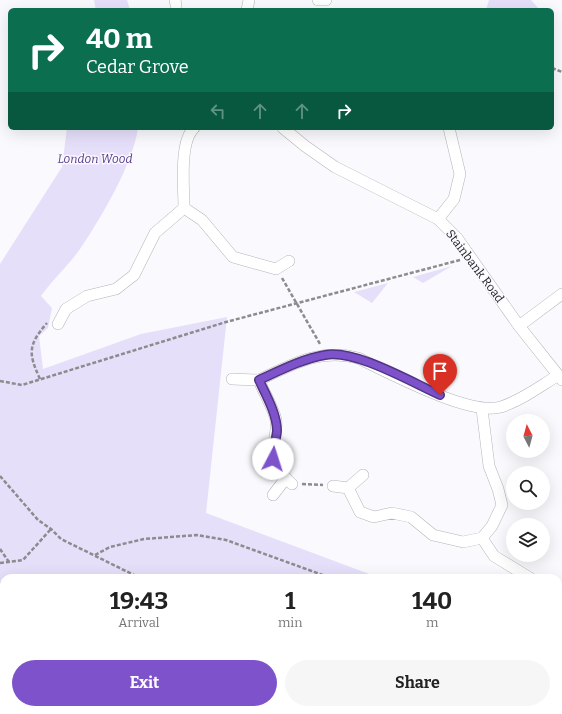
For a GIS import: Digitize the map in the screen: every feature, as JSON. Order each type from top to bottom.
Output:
[{"type":"street","points":[[318,0],[326,0]]},
{"type":"street","points":[[58,324],[66,310],[87,296],[116,289],[134,275],[155,233],[184,208],[185,149],[187,140],[193,130]]},
{"type":"street","name":"Stainbank Road","points":[[285,130],[335,167],[438,219],[457,238],[519,326],[560,378]]},
{"type":"street","points":[[438,219],[454,199],[460,174],[449,130]]},
{"type":"street","points":[[184,208],[202,220],[233,257],[276,268],[289,261]]},
{"type":"street","points":[[519,326],[562,294]]},
{"type":"street","points":[[232,379],[259,380],[299,361],[326,354],[342,354],[358,358],[453,401],[482,409],[500,407],[524,397],[560,378]]},
{"type":"street","points":[[259,380],[276,419],[277,432],[273,446],[273,459],[280,474],[289,481],[273,495]]},
{"type":"street","points":[[348,488],[360,512],[374,517],[392,513],[411,517],[433,535],[463,542],[482,538],[492,526],[502,505],[498,489],[489,466],[482,409]]},
{"type":"street","points":[[332,486],[348,488],[363,475]]},
{"type":"street","points":[[482,538],[494,556],[523,574]]},
{"type":"path","points":[[0,381],[22,385],[296,303],[471,257]]},
{"type":"path","points":[[276,268],[326,354]]},
{"type":"path","points":[[40,379],[34,365],[31,348],[39,332],[49,321],[58,324]]},
{"type":"path","points":[[0,476],[38,520],[51,529],[61,539],[132,574]]},
{"type":"path","points":[[289,481],[332,486]]},
{"type":"path","points":[[0,563],[22,560],[51,529]]},
{"type":"path","points":[[95,555],[110,547],[144,539],[197,535],[226,540],[320,574]]},
{"type":"path","points":[[0,549],[10,562]]},
{"type":"green space","points":[[94,0],[127,0],[129,8],[96,8]]},
{"type":"green space","points":[[489,0],[531,0],[538,8],[487,8]]},
{"type":"green space","name":"London Wood","points":[[67,130],[138,130],[130,158],[106,207],[80,249],[41,296],[52,308],[48,328],[39,336],[43,369],[141,334],[227,317],[206,513],[369,574],[0,574],[0,264],[62,167]]},
{"type":"green space","points":[[452,266],[423,283],[413,277]]},
{"type":"green space","points":[[388,283],[372,303],[354,292]]},
{"type":"route","points":[[273,459],[273,446],[277,432],[276,419],[259,380],[299,361],[326,354],[342,354],[358,358],[440,395]]}]
